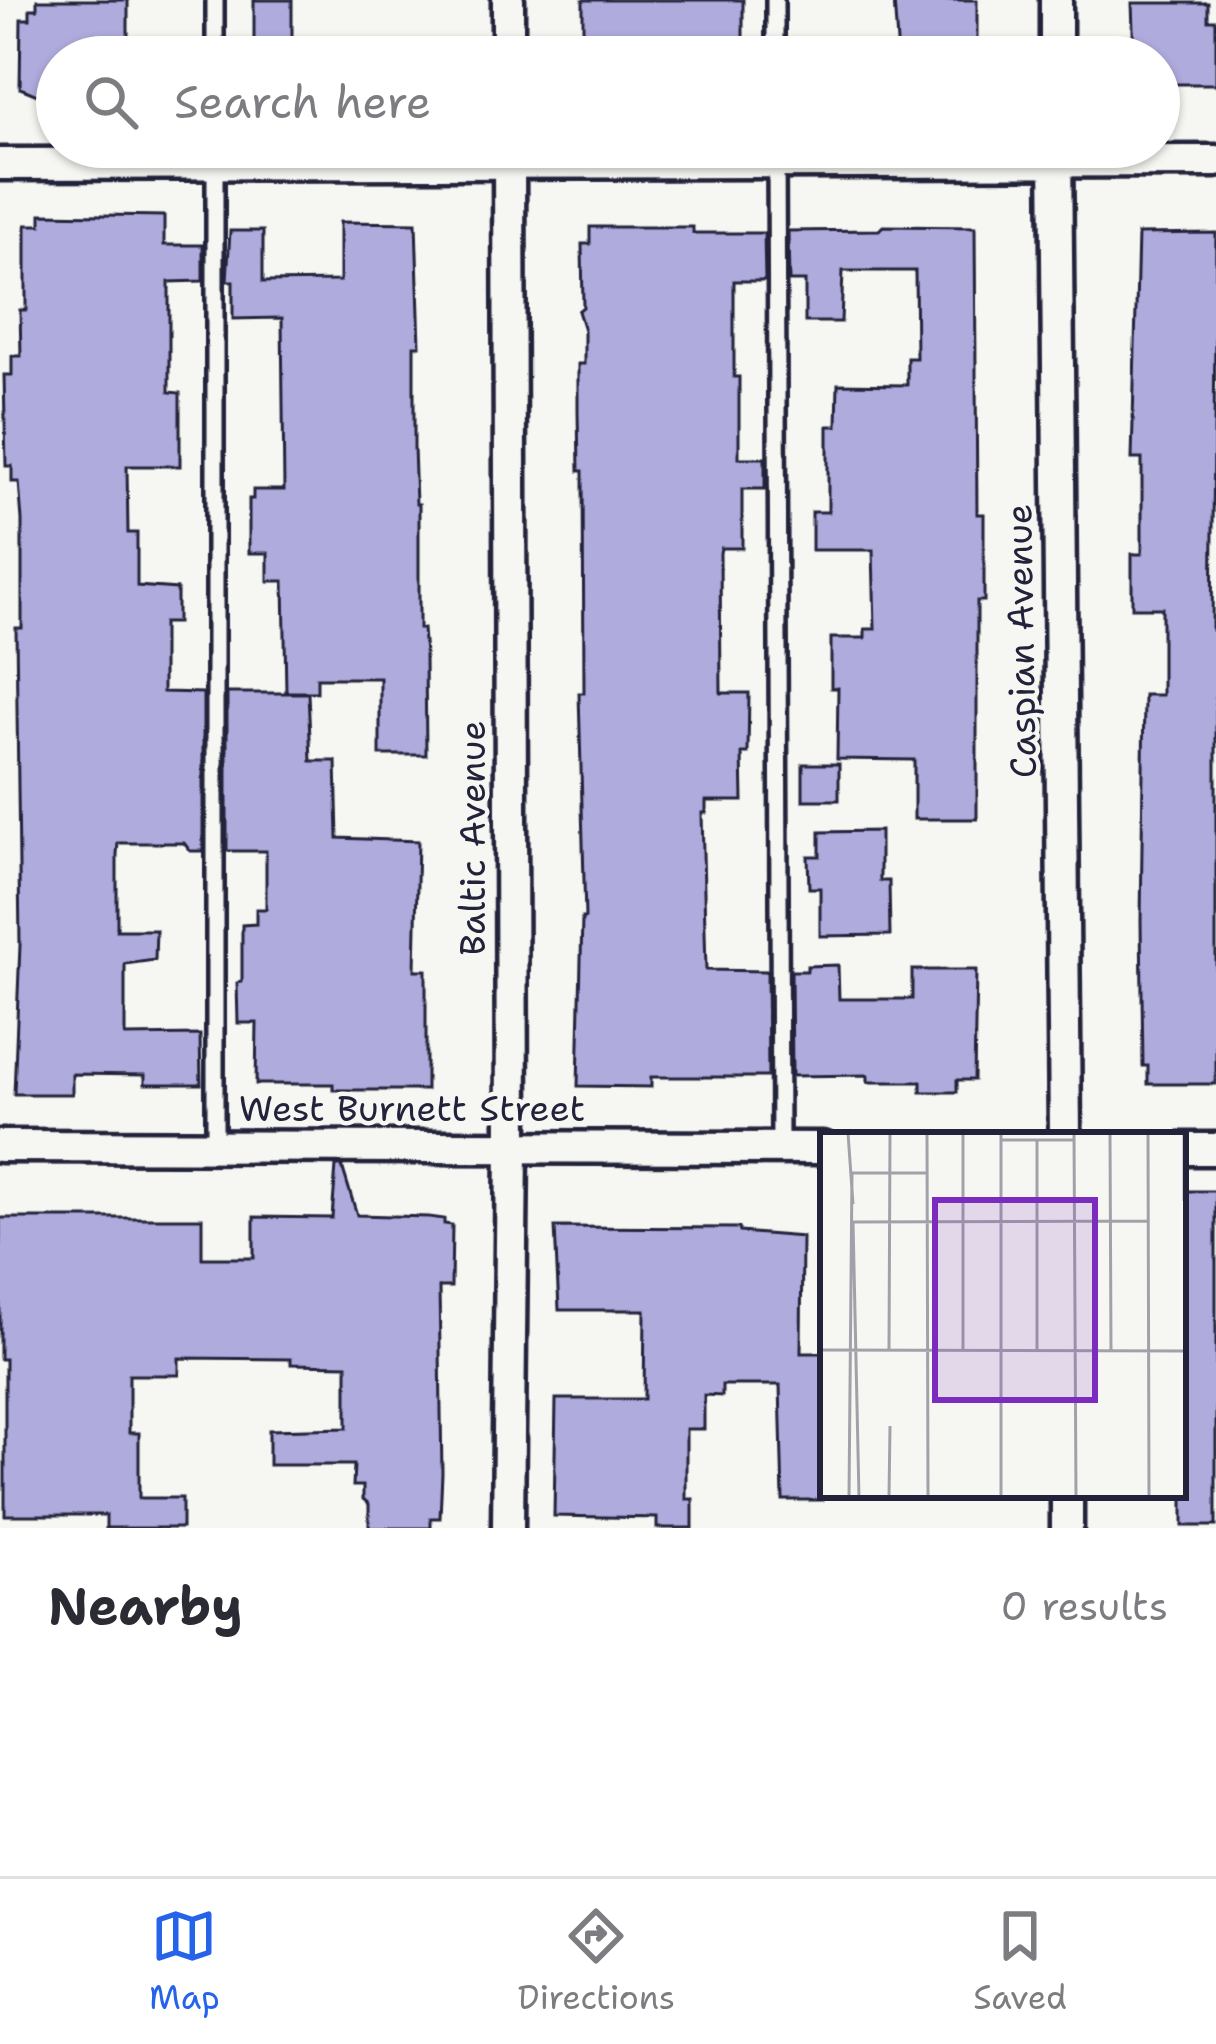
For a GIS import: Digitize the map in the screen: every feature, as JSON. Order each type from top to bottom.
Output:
[{"type":"street","points":[[508,0],[508,36]]},
{"type":"street","points":[[1056,0],[1056,36]]},
{"type":"street","points":[[1180,159],[1216,161]]},
{"type":"street","points":[[0,164],[36,162]]},
{"type":"street","name":"Baltic Avenue","points":[[508,1528],[512,1147],[509,168]]},
{"type":"street","name":"Caspian Avenue","points":[[1056,168],[1065,1132]]},
{"type":"street","name":"West Burnett Street","points":[[0,1146],[820,1148]]},
{"type":"lane","points":[[215,0],[215,36]]},
{"type":"lane","points":[[776,0],[776,36]]},
{"type":"lane","points":[[214,1147],[215,168]]},
{"type":"lane","points":[[776,168],[780,1148]]},
{"type":"building","points":[[37,0],[128,0],[128,36],[36,36],[36,94],[20,88],[21,19],[30,19],[30,9],[37,9]]},
{"type":"building","points":[[254,0],[292,0],[292,36],[254,36]]},
{"type":"building","points":[[583,0],[743,0],[743,36],[583,36]]},
{"type":"building","points":[[894,0],[977,0],[977,36],[897,36]]},
{"type":"building","points":[[1132,3],[1208,3],[1208,20],[1216,20],[1216,84],[1180,84],[1180,36],[1133,36]]},
{"type":"building","points":[[41,214],[164,216],[164,245],[203,245],[203,281],[169,282],[169,392],[180,393],[180,466],[127,466],[128,533],[137,533],[137,586],[177,589],[177,623],[163,623],[163,692],[203,693],[203,851],[190,851],[184,843],[118,843],[117,854],[117,930],[156,930],[155,960],[125,964],[125,1036],[200,1035],[201,1084],[145,1084],[145,1075],[72,1074],[72,1094],[14,1094],[20,945],[16,628],[22,628],[22,520],[19,482],[12,482],[12,466],[6,466],[4,375],[12,375],[12,356],[21,356],[26,225],[41,225]]},
{"type":"building","points":[[340,222],[416,223],[420,346],[414,346],[414,447],[426,755],[380,755],[380,678],[317,678],[317,692],[286,692],[284,581],[268,581],[268,553],[249,553],[253,490],[284,490],[282,318],[233,319],[233,281],[227,281],[230,231],[263,231],[263,282],[340,281]]},
{"type":"building","points":[[883,226],[975,227],[977,514],[984,514],[984,601],[977,601],[977,819],[914,819],[914,760],[837,759],[838,688],[831,688],[831,638],[865,638],[865,629],[875,629],[873,550],[812,550],[812,512],[828,512],[828,426],[837,426],[838,384],[907,385],[907,358],[916,358],[915,271],[843,271],[841,322],[805,322],[805,281],[789,281],[788,231],[879,230]]},
{"type":"building","points":[[590,227],[764,233],[765,281],[734,281],[734,377],[739,377],[739,458],[765,458],[765,489],[742,489],[742,548],[721,548],[720,553],[721,693],[749,693],[748,753],[742,753],[743,801],[706,801],[706,813],[702,813],[706,970],[767,971],[768,1077],[651,1077],[651,1087],[578,1086],[585,918],[579,693],[584,693],[583,471],[579,471],[578,411],[584,330],[578,311],[583,307],[582,244],[590,244]]},
{"type":"building","points":[[1216,233],[1212,630],[1216,630],[1216,1084],[1148,1084],[1148,1066],[1143,1066],[1141,922],[1144,695],[1162,695],[1162,608],[1132,608],[1132,554],[1142,554],[1142,459],[1132,459],[1138,234]]},
{"type":"building","points":[[227,693],[308,693],[311,761],[336,761],[338,838],[418,841],[415,970],[426,970],[426,1090],[256,1084],[257,1023],[238,1023],[237,983],[242,982],[242,925],[256,924],[256,909],[266,909],[266,851],[227,851]]},
{"type":"building","points":[[803,764],[839,764],[839,800],[803,800]]},
{"type":"building","points":[[880,831],[880,881],[889,881],[890,935],[820,936],[820,888],[809,888],[808,856],[820,856],[820,832]]},
{"type":"building","points":[[838,965],[839,999],[912,999],[912,970],[976,970],[974,1080],[957,1080],[957,1092],[921,1092],[921,1082],[868,1082],[868,1075],[792,1076],[791,971]]},
{"type":"building","points":[[336,1166],[342,1166],[357,1215],[429,1217],[452,1225],[451,1287],[439,1287],[442,1473],[440,1518],[431,1518],[431,1528],[369,1528],[363,1486],[353,1486],[354,1465],[269,1465],[269,1430],[347,1428],[347,1365],[291,1364],[291,1359],[179,1358],[179,1375],[129,1375],[129,1433],[139,1433],[139,1498],[182,1498],[182,1528],[106,1528],[106,1515],[5,1515],[0,1218],[202,1218],[202,1258],[254,1258],[254,1217],[332,1218]]},
{"type":"building","points":[[1186,1191],[1216,1191],[1216,1526],[1183,1526]]},
{"type":"building","points":[[555,1227],[739,1228],[740,1232],[802,1237],[801,1353],[820,1353],[822,1500],[783,1500],[780,1385],[722,1385],[722,1396],[704,1395],[704,1429],[686,1429],[686,1499],[693,1499],[693,1528],[657,1528],[657,1518],[554,1516],[556,1399],[644,1399],[645,1310],[559,1310]]}]
